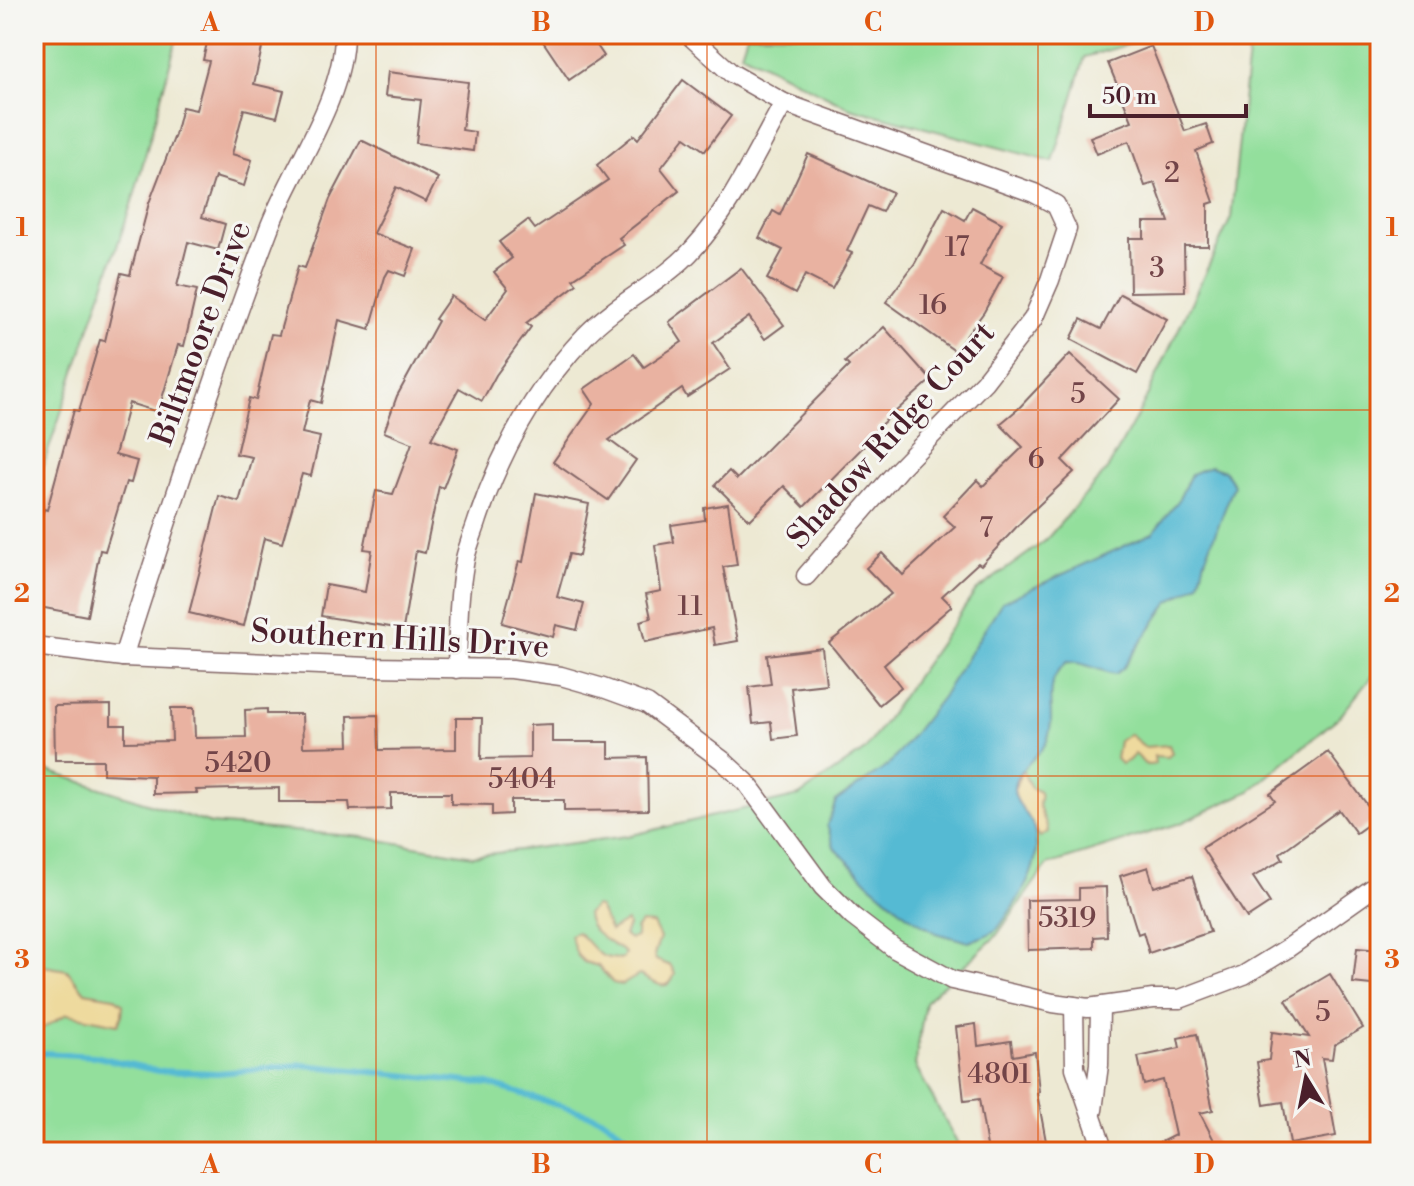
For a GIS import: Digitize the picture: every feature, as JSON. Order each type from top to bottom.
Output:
[{"type":"street","name":"Biltmoore Drive","points":[[123,657],[211,388],[264,241],[330,95],[344,52],[344,34]]},
{"type":"street","name":"Shadow Ridge Court","points":[[688,34],[731,73],[784,103],[1034,193],[1056,205],[1067,229],[1061,252],[1033,319],[984,382],[898,470],[806,576]]},
{"type":"street","points":[[457,669],[459,603],[466,556],[485,498],[510,438],[535,397],[586,335],[675,267],[695,247],[722,212],[784,103]]},
{"type":"street","name":"Southern Hills Drive","points":[[34,646],[123,657],[512,669],[561,676],[647,704],[713,752],[746,782],[823,887],[852,916],[895,949],[952,980],[1074,1006],[1100,1007],[1180,999],[1244,975],[1380,883]]},
{"type":"street","points":[[1074,1006],[1075,1068],[1104,1152]]},
{"type":"street","points":[[1092,1113],[1099,1065],[1100,1007]]},
{"type":"green space","points":[[34,34],[178,34],[135,193],[34,493]]},
{"type":"green space","points":[[747,34],[1163,34],[1085,57],[1053,162],[850,108],[741,53]]},
{"type":"green space","points":[[1250,34],[1380,34],[1380,666],[1341,715],[1250,791],[1181,823],[1047,865],[996,936],[925,1002],[915,1065],[962,1152],[34,1152],[34,758],[36,767],[211,824],[362,837],[473,856],[628,836],[799,796],[865,750],[976,591],[1045,541],[1107,470],[1142,407],[1231,218]]},
{"type":"sand","points":[[1129,734],[1145,747],[1169,745],[1172,753],[1168,757],[1154,756],[1155,764],[1145,764],[1135,754],[1121,764],[1116,759],[1119,741]]},
{"type":"sand","points":[[1022,770],[1031,788],[1040,792],[1039,807],[1048,832],[1040,837],[1017,801],[1014,790]]},
{"type":"sand","points":[[595,906],[599,907],[610,931],[627,921],[624,935],[630,939],[636,937],[636,929],[641,923],[653,924],[660,938],[654,955],[656,960],[671,966],[675,974],[672,981],[664,986],[639,975],[622,985],[613,983],[598,966],[584,962],[577,955],[570,935],[577,932],[600,955],[622,959],[625,953],[592,927],[587,914]]},
{"type":"sand","points":[[38,965],[67,970],[85,992],[114,997],[123,1004],[118,1024],[67,1014],[43,1028],[35,1026],[34,996],[38,993],[34,975]]},
{"type":"water","points":[[1210,466],[1225,471],[1234,485],[1199,583],[1168,603],[1116,674],[1067,662],[1053,681],[1047,741],[1015,783],[1015,796],[1032,824],[1036,841],[1034,864],[1021,894],[998,927],[987,935],[969,942],[936,933],[906,914],[869,883],[834,847],[827,825],[836,801],[889,765],[942,697],[1002,602],[1153,533],[1178,501],[1191,474]]},
{"type":"building","points":[[209,34],[265,34],[254,84],[284,91],[277,117],[244,109],[232,154],[252,160],[244,186],[215,177],[202,217],[225,224],[218,250],[188,242],[177,286],[197,290],[184,346],[178,345],[158,412],[129,403],[115,455],[137,461],[131,483],[126,482],[105,551],[100,550],[87,616],[34,606],[34,541],[44,509],[47,510],[74,410],[79,411],[100,340],[105,341],[121,273],[130,275],[149,203],[175,135],[182,107],[196,110],[209,61],[203,60]]},
{"type":"building","points":[[538,34],[589,34],[604,56],[569,80]]},
{"type":"building","points":[[1151,46],[1185,131],[1206,124],[1213,144],[1196,151],[1214,202],[1208,204],[1208,246],[1184,246],[1185,291],[1130,292],[1129,238],[1144,238],[1144,222],[1169,222],[1155,183],[1145,186],[1129,141],[1097,154],[1090,137],[1132,121],[1108,63]]},
{"type":"building","points":[[388,72],[468,82],[462,130],[475,132],[473,151],[416,143],[421,100],[385,96]]},
{"type":"building","points":[[683,80],[731,116],[705,151],[685,137],[661,168],[679,191],[619,238],[624,245],[573,279],[577,284],[526,323],[531,327],[496,375],[482,401],[459,388],[431,439],[458,449],[443,488],[439,486],[425,553],[416,551],[403,629],[321,616],[326,585],[365,592],[372,550],[364,549],[376,491],[393,494],[412,443],[384,432],[397,396],[438,321],[435,319],[451,296],[485,320],[508,289],[494,272],[512,258],[499,242],[528,220],[535,229],[608,180],[597,165],[634,135],[638,139]]},
{"type":"building","points":[[361,140],[438,178],[426,202],[396,187],[373,233],[415,249],[405,276],[389,270],[385,277],[370,329],[339,320],[321,403],[310,400],[302,433],[320,437],[311,476],[302,474],[282,543],[264,538],[244,626],[189,613],[219,496],[239,502],[252,457],[236,454],[249,398],[256,400],[271,334],[279,335],[298,266],[305,268],[330,199]]},
{"type":"building","points":[[808,154],[892,192],[882,212],[868,206],[847,251],[852,253],[832,289],[805,275],[795,294],[767,279],[783,250],[759,238],[773,211],[780,215]]},
{"type":"building","points":[[972,207],[1002,223],[980,265],[1003,277],[984,312],[955,351],[886,302],[915,263],[944,208],[965,220]]},
{"type":"building","points":[[741,268],[784,325],[765,339],[749,317],[713,343],[730,369],[687,397],[682,389],[609,440],[636,460],[608,500],[553,462],[594,404],[584,389],[634,354],[644,367],[682,342],[669,322]]},
{"type":"building","points":[[1120,294],[1167,319],[1137,374],[1071,339],[1081,319],[1101,329]]},
{"type":"building","points":[[884,327],[931,380],[876,429],[878,432],[804,507],[784,486],[750,520],[715,485],[729,471],[737,479],[849,366],[845,362]]},
{"type":"building","points":[[1070,354],[1119,399],[1062,460],[1074,472],[981,565],[978,563],[942,596],[952,606],[884,665],[901,687],[879,705],[829,643],[891,594],[866,568],[882,553],[903,575],[955,527],[943,516],[977,480],[983,486],[1023,447],[1000,424]]},
{"type":"building","points":[[536,493],[589,504],[579,556],[569,554],[557,597],[584,604],[577,630],[556,625],[553,637],[502,623],[519,561],[523,562]]},
{"type":"building","points":[[728,504],[737,565],[723,567],[738,641],[715,645],[712,628],[645,642],[640,621],[651,618],[646,594],[661,591],[655,545],[674,542],[671,525],[705,520],[704,508]]},
{"type":"building","points":[[822,648],[826,684],[791,688],[797,736],[773,739],[771,722],[753,724],[749,687],[771,684],[767,655]]},
{"type":"building","points":[[111,705],[111,725],[125,725],[125,742],[172,741],[171,708],[194,708],[195,738],[246,737],[245,710],[267,709],[267,714],[302,714],[303,747],[349,746],[348,716],[378,715],[379,750],[456,749],[456,718],[482,718],[481,759],[530,758],[530,725],[552,724],[552,742],[609,742],[609,758],[647,757],[648,810],[564,811],[564,800],[511,800],[511,814],[492,815],[492,805],[451,804],[451,793],[391,793],[391,809],[350,810],[349,802],[279,802],[279,788],[153,794],[153,776],[103,774],[103,760],[55,760],[54,706]]},
{"type":"building","points":[[1328,752],[1377,818],[1356,833],[1339,810],[1280,853],[1283,859],[1253,877],[1270,903],[1247,918],[1202,848],[1275,801],[1270,794]]},
{"type":"building","points":[[1148,867],[1154,887],[1192,876],[1210,932],[1149,953],[1143,932],[1138,934],[1120,876]]},
{"type":"building","points":[[1106,887],[1107,936],[1094,937],[1094,948],[1028,950],[1027,900],[1079,899],[1079,888]]},
{"type":"building","points":[[1357,948],[1380,950],[1380,986],[1353,983]]},
{"type":"building","points":[[1330,974],[1363,1028],[1334,1045],[1332,1059],[1322,1058],[1336,1136],[1290,1144],[1283,1102],[1264,1105],[1257,1062],[1269,1060],[1272,1032],[1309,1037],[1286,1000]]},
{"type":"building","points":[[976,1024],[978,1046],[1011,1041],[1013,1056],[1035,1052],[1037,1093],[1048,1152],[988,1152],[979,1099],[964,1101],[956,1027]]},
{"type":"building","points":[[1197,1034],[1213,1110],[1200,1113],[1220,1152],[1141,1152],[1175,1135],[1163,1080],[1144,1085],[1138,1057],[1180,1048],[1178,1038]]},
{"type":"waterway","points":[[34,1056],[44,1053],[94,1056],[158,1071],[217,1073],[304,1065],[489,1084],[601,1118],[649,1152]]}]
